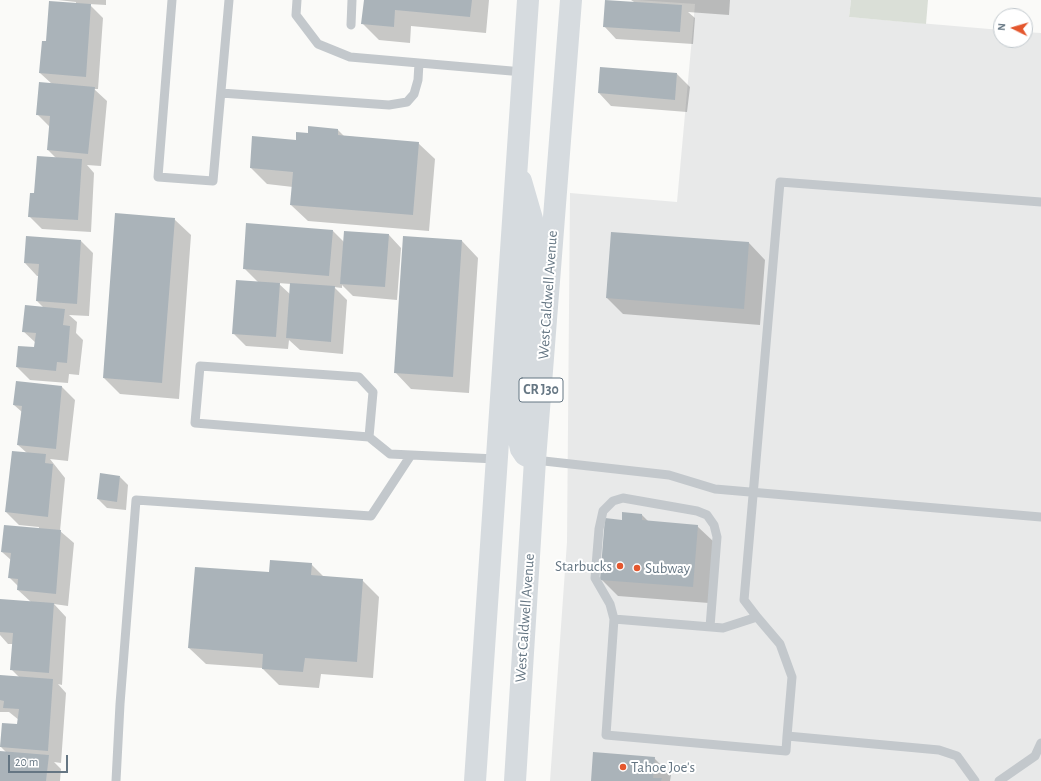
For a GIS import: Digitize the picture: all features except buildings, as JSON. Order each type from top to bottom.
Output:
[{"type":"main road","name":"CR J30","points":[[475,781],[528,0]]},
{"type":"main road","name":"West Caldwell Avenue","points":[[515,781],[535,460],[571,0]]},
{"type":"main road","points":[[516,166],[532,219],[517,431],[521,449],[525,455],[535,460]]},
{"type":"lane","points":[[172,0],[158,177],[213,181],[229,0]]},
{"type":"lane","points":[[297,0],[296,15],[318,44],[350,57],[523,72]]},
{"type":"lane","points":[[351,25],[352,0]]},
{"type":"lane","points":[[221,92],[390,105],[407,102],[414,94],[418,80],[419,63]]},
{"type":"lane","points":[[710,627],[717,537],[714,525],[707,516],[697,510],[623,498],[613,501],[603,511],[599,529],[595,578],[610,604],[614,619],[606,735],[786,751],[792,677],[780,644],[744,600],[780,182],[1041,202]]},
{"type":"lane","points":[[369,437],[373,392],[359,377],[200,366],[195,423],[369,437],[390,454],[496,459]]},
{"type":"lane","points":[[116,781],[120,704],[136,500],[371,516],[411,455]]},
{"type":"lane","points":[[535,460],[669,475],[716,489],[1041,517]]},
{"type":"lane","points":[[614,619],[723,628],[757,617]]},
{"type":"lane","points":[[787,736],[939,750],[957,756],[975,781]]},
{"type":"lane","points":[[999,781],[1035,756],[1041,743]]},
{"type":"shaded area","points":[[637,0],[851,0],[849,17],[993,29],[993,48],[1033,48],[1033,32],[1041,33],[1041,781],[550,781],[567,542],[570,193],[677,202],[695,4]]},
{"type":"shaded area","points":[[851,0],[928,0],[926,24],[849,17]]},
{"type":"place","name":"Starbucks","points":[[620,566]]},
{"type":"place","name":"Subway","points":[[637,568]]},
{"type":"place","name":"Tahoe Joe's","points":[[623,767]]}]
